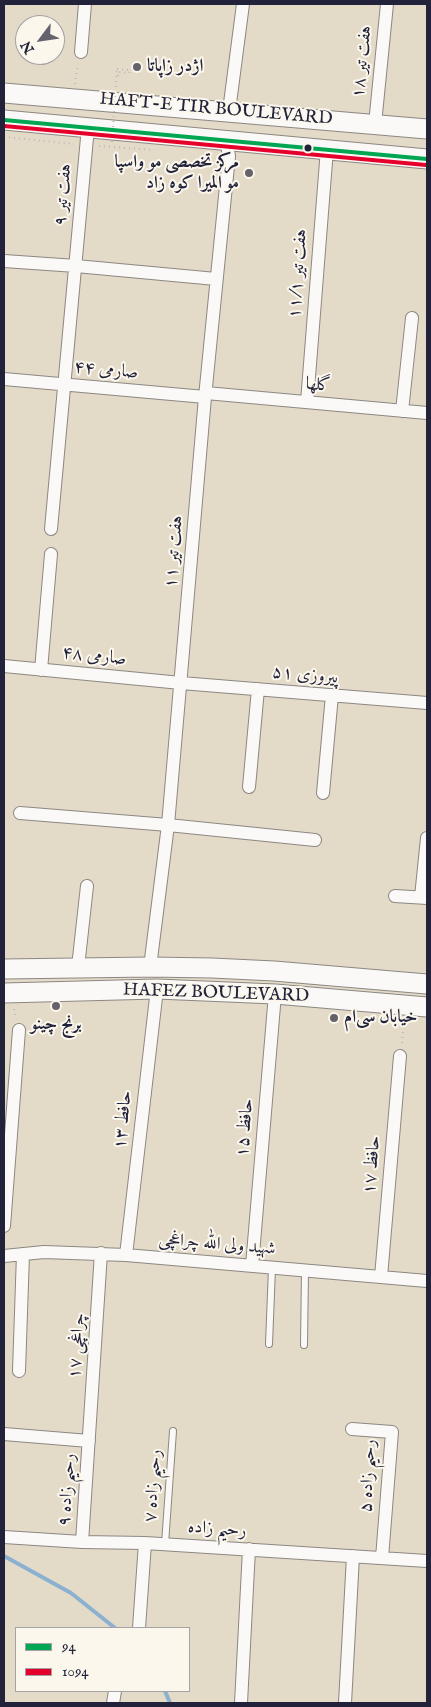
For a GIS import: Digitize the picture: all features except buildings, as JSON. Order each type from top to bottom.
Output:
[{"type":"main road","name":"HAFT-E TIR BOULEVARD","points":[[11,93],[427,128]]},
{"type":"main road","points":[[10,121],[11,93]]},
{"type":"main road","name":"HAFT-E TIR BOULEVARD","points":[[10,121],[87,136],[226,140],[427,159]]},
{"type":"main road","name":"HAFEZ BOULEVARD","points":[[4,969],[150,966],[274,971],[427,984]]},
{"type":"main road","name":"HAFEZ BOULEVARD","points":[[7,993],[157,989],[275,994],[427,1007]]},
{"type":"street","points":[[81,52],[85,4]]},
{"type":"street","points":[[229,111],[244,4]]},
{"type":"street","name":"هفت تیر ۱۸","points":[[375,124],[387,4]]},
{"type":"street","name":"هفت تیر ۹","points":[[76,266],[87,136]]},
{"type":"street","name":"هفت تیر ۱۱","points":[[150,966],[168,825],[216,279],[229,156],[226,140]]},
{"type":"street","name":"هفت تیر ۱۱/۱","points":[[307,402],[327,149]]},
{"type":"street","points":[[4,261],[216,279]]},
{"type":"street","points":[[52,529],[76,266]]},
{"type":"street","points":[[402,411],[412,318]]},
{"type":"street","name":"صارمی ۴۴","points":[[4,380],[206,395]]},
{"type":"street","name":"گلها","points":[[206,395],[427,413]]},
{"type":"street","points":[[41,670],[51,554]]},
{"type":"street","name":"صارمی ۴۸","points":[[4,666],[181,683]]},
{"type":"street","name":"پیروزی ۵۱","points":[[181,683],[427,703]]},
{"type":"street","points":[[249,787],[258,689]]},
{"type":"street","points":[[323,793],[332,695]]},
{"type":"street","points":[[20,813],[168,825],[315,840]]},
{"type":"street","points":[[395,896],[424,897],[427,838]]},
{"type":"street","points":[[78,967],[87,886]]},
{"type":"street","name":"حافط ۱۳","points":[[126,1255],[157,989]]},
{"type":"street","name":"حافظ ۱۵","points":[[252,1266],[275,994]]},
{"type":"street","points":[[4,1226],[19,1030]]},
{"type":"street","name":"حافظ ۱۷","points":[[381,1277],[400,1056]]},
{"type":"street","name":"شهید ولی الله چراغچی","points":[[4,1256],[44,1252],[101,1253],[427,1281]]},
{"type":"street","name":"چراغچی ۱۷","points":[[89,1441],[101,1253]]},
{"type":"street","points":[[19,1371],[23,1254]]},
{"type":"street","name":"رحیم زاده ۵","points":[[352,1429],[392,1432],[382,1558]]},
{"type":"street","points":[[4,1434],[89,1441]]},
{"type":"street","name":"رحیم زاده ۹","points":[[82,1542],[89,1441]]},
{"type":"street","name":"رحیم زاده","points":[[4,1538],[165,1544],[427,1561]]},
{"type":"street","points":[[139,1627],[146,1543]]},
{"type":"street","points":[[241,1703],[249,1549]]},
{"type":"street","points":[[344,1703],[353,1556]]},
{"type":"lane","points":[[269,1344],[272,1268]]},
{"type":"lane","points":[[304,1345],[305,1271]]},
{"type":"lane","name":"رحیم زاده ۷","points":[[165,1544],[173,1431]]},
{"type":"path","points":[[72,98],[81,52]]},
{"type":"path","points":[[112,142],[117,69],[130,70],[129,72],[118,72],[118,76]]},
{"type":"path","points":[[4,137],[87,136],[160,151]]},
{"type":"path","points":[[7,993],[19,1030]]},
{"type":"path","points":[[400,1056],[405,1005]]},
{"type":"waterway","points":[[4,1556],[71,1593],[114,1627]]},
{"type":"waterway","points":[[165,1692],[170,1703]]},
{"type":"transit line","name":"94","points":[[4,120],[427,159]]},
{"type":"transit line","name":"1094","points":[[4,126],[426,165]]},
{"type":"place","name":"اژدر زاپاتا","points":[[137,67]]},
{"type":"place","name":"مرکز تخصصی مو واسپا مو المیرا کوه زاد","points":[[249,173]]},
{"type":"place","name":"برنج چینو","points":[[56,1006]]},
{"type":"place","name":"خیابان سی‌ام","points":[[334,1018]]}]
